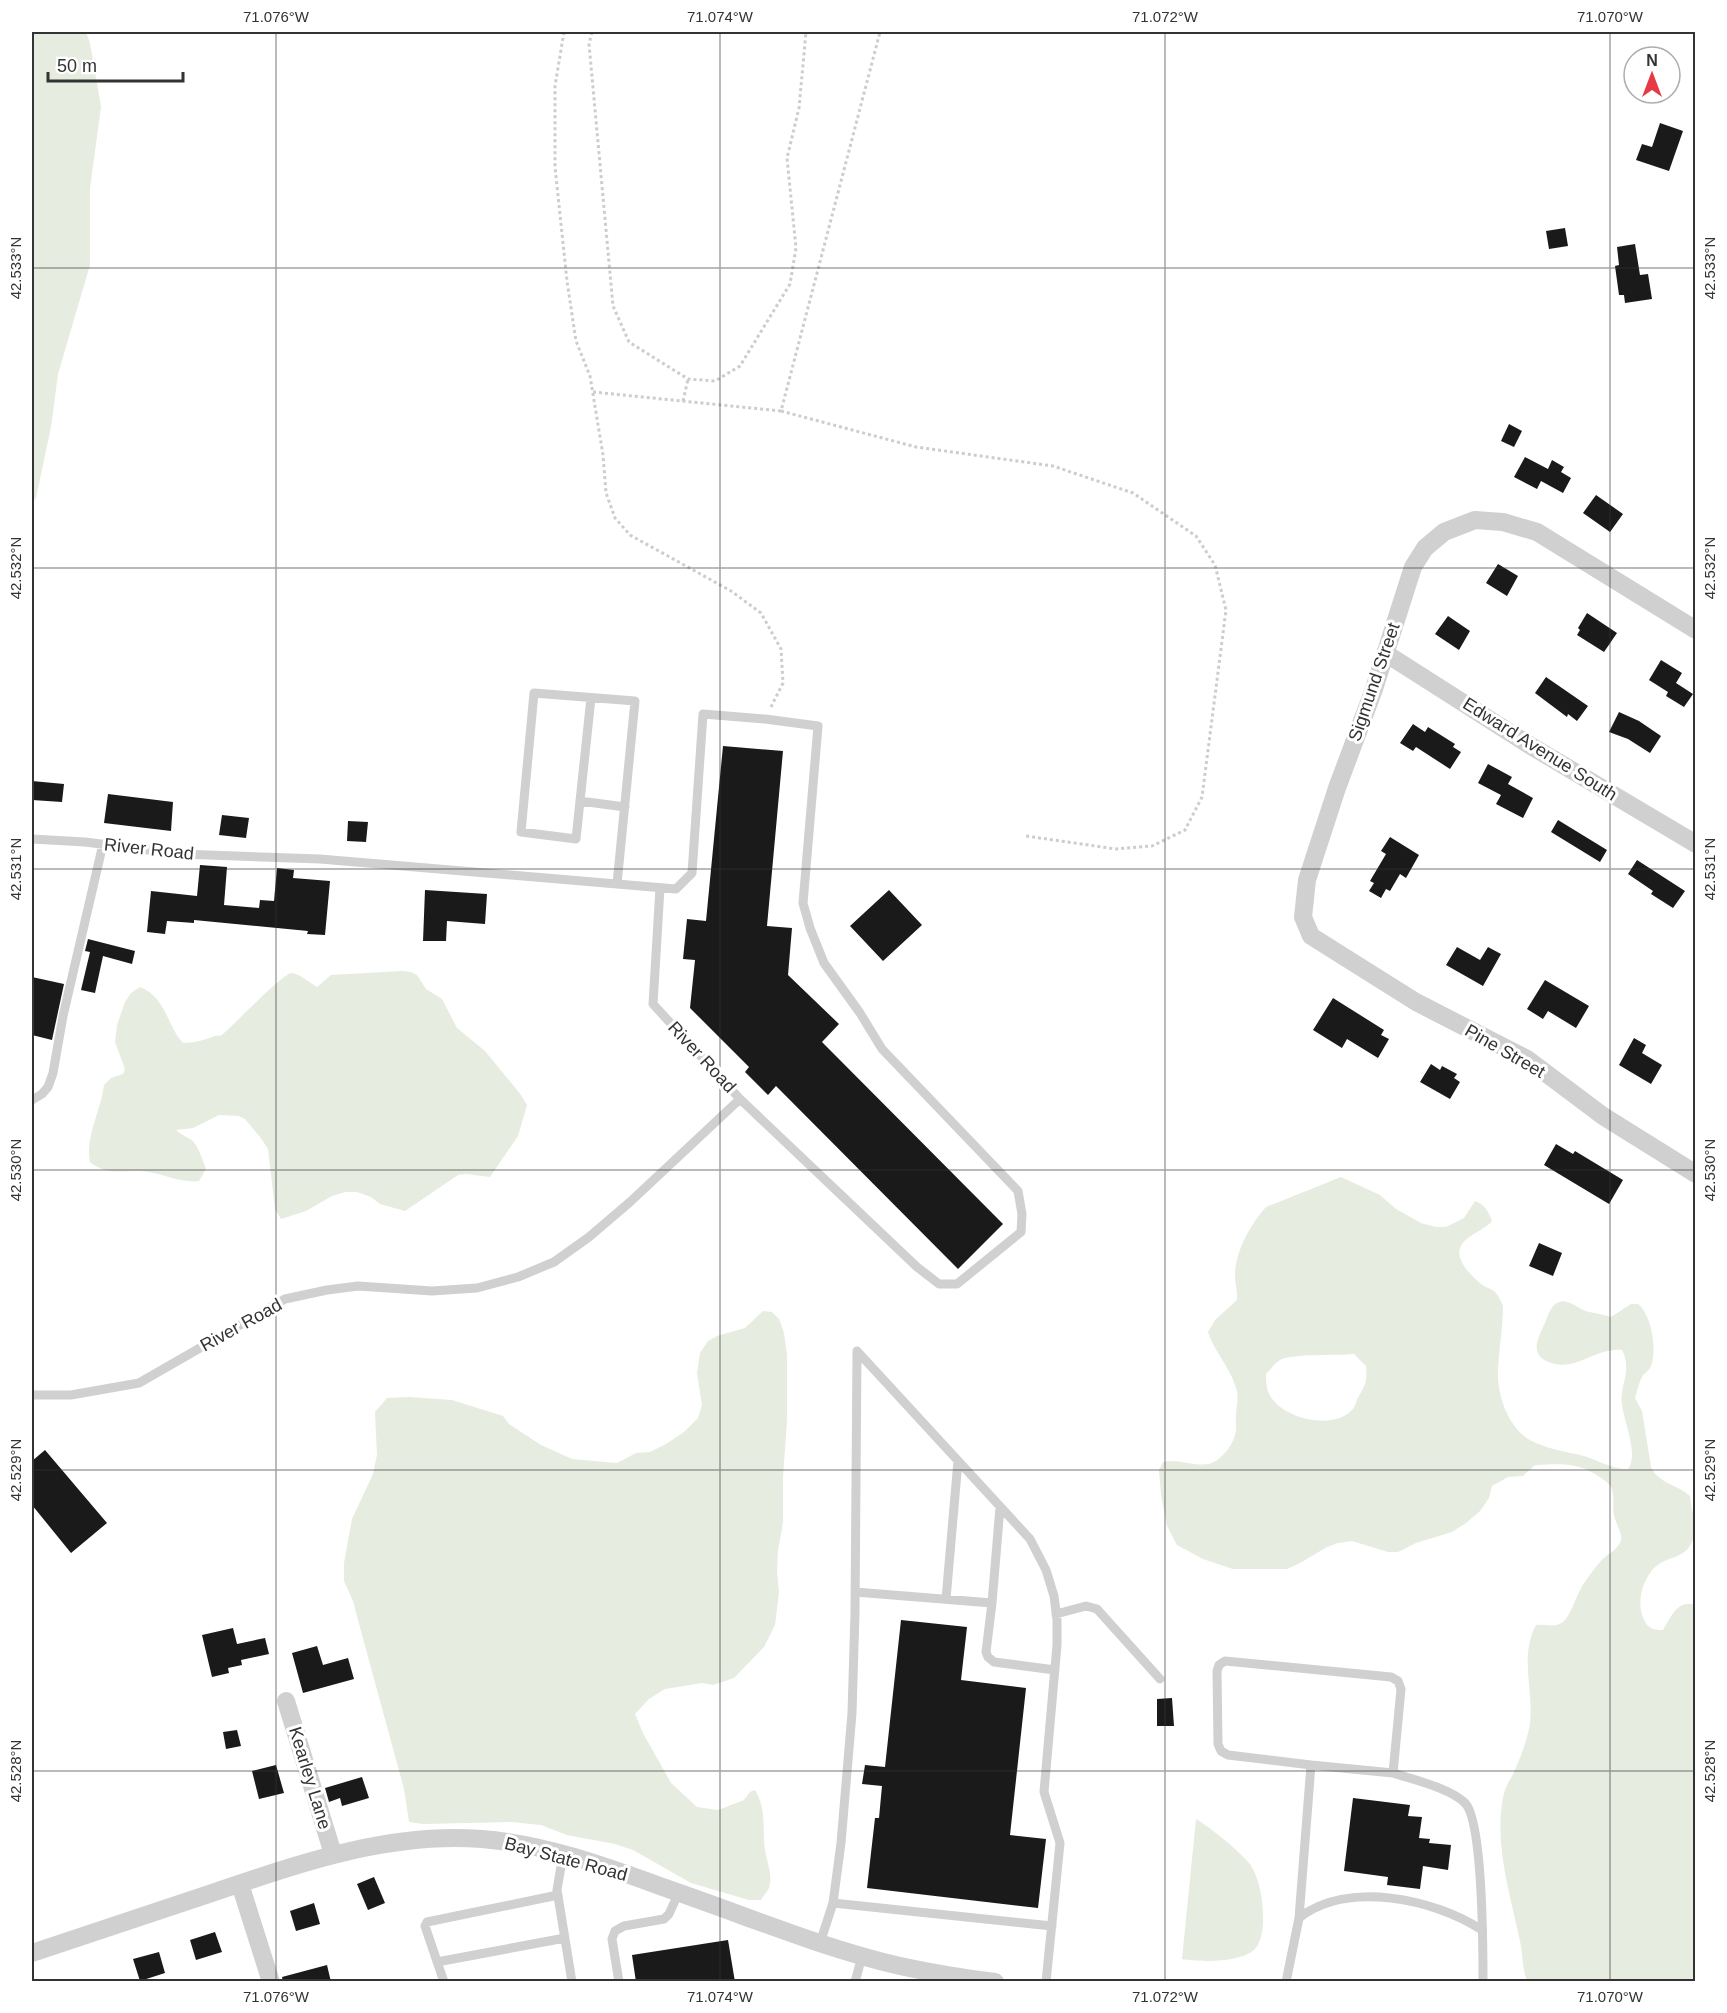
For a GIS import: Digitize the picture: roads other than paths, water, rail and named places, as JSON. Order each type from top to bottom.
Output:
[{"type":"street","name":"Sigmund Street","points":[[1311,936],[1303,917],[1307,879],[1413,567],[1425,548],[1444,532],[1475,520],[1503,522],[1538,532],[1695,630]]},
{"type":"street","name":"Edward Avenue South","points":[[1385,653],[1531,746],[1695,844]]},
{"type":"street","name":"Pine Street","points":[[1311,936],[1416,1002],[1527,1059],[1603,1116],[1695,1174]]},
{"type":"street","name":"Kearley Lane","points":[[286,1701],[333,1854]]},
{"type":"street","name":"Bay State Road","points":[[32,1953],[333,1854],[409,1840],[453,1838],[511,1842],[563,1854],[862,1956],[927,1972],[995,1982]]},
{"type":"street","points":[[240,1884],[271,1982]]},
{"type":"lane","points":[[591,698],[576,839],[521,832],[534,693],[635,701],[617,884]]},
{"type":"lane","points":[[660,888],[676,888],[692,873],[703,714],[818,726],[802,903],[824,963],[860,1013],[882,1049],[1018,1191],[1022,1214],[1021,1232],[957,1284],[939,1284],[917,1267],[740,1099]]},
{"type":"lane","points":[[580,801],[625,807]]},
{"type":"lane","name":"River Road","points":[[32,839],[103,844],[180,854],[320,859],[660,888],[653,1004],[740,1099],[630,1202],[589,1237],[554,1262],[518,1277],[477,1288],[432,1291],[358,1286],[285,1299],[139,1383],[71,1395],[32,1395]]},
{"type":"lane","points":[[32,1100],[48,1087],[52,1073],[103,844]]},
{"type":"lane","points":[[820,1943],[833,1904],[843,1823],[852,1713],[857,1351],[1030,1539],[1038,1551],[1049,1579],[1056,1614],[1057,1645],[1044,1792],[1060,1841],[1046,1982]]},
{"type":"lane","points":[[946,1599],[958,1461]]},
{"type":"lane","points":[[1000,1507],[992,1604],[985,1650],[988,1657],[997,1663],[1055,1671]]},
{"type":"lane","points":[[855,1592],[992,1604]]},
{"type":"lane","points":[[1056,1614],[1086,1606],[1095,1607],[1160,1679]]},
{"type":"lane","points":[[1393,1773],[1401,1689],[1400,1683],[1395,1678],[1229,1660],[1221,1663],[1217,1671],[1218,1744],[1221,1751],[1228,1755],[1311,1766],[1393,1773],[1444,1791],[1467,1804],[1476,1828],[1484,1982]]},
{"type":"lane","points":[[1286,1982],[1299,1918],[1311,1766]]},
{"type":"lane","points":[[563,1854],[558,1895],[572,1981]]},
{"type":"lane","points":[[619,1982],[612,1941],[615,1931],[624,1926],[664,1919],[669,1914],[679,1892]]},
{"type":"lane","points":[[444,1982],[425,1926],[427,1922],[558,1895]]},
{"type":"lane","points":[[1299,1918],[1321,1905],[1359,1897],[1422,1904],[1464,1918],[1482,1930]]},
{"type":"lane","points":[[833,1904],[1052,1926]]},
{"type":"lane","points":[[437,1962],[565,1938]]},
{"type":"lane","points":[[855,1982],[862,1956]]}]
